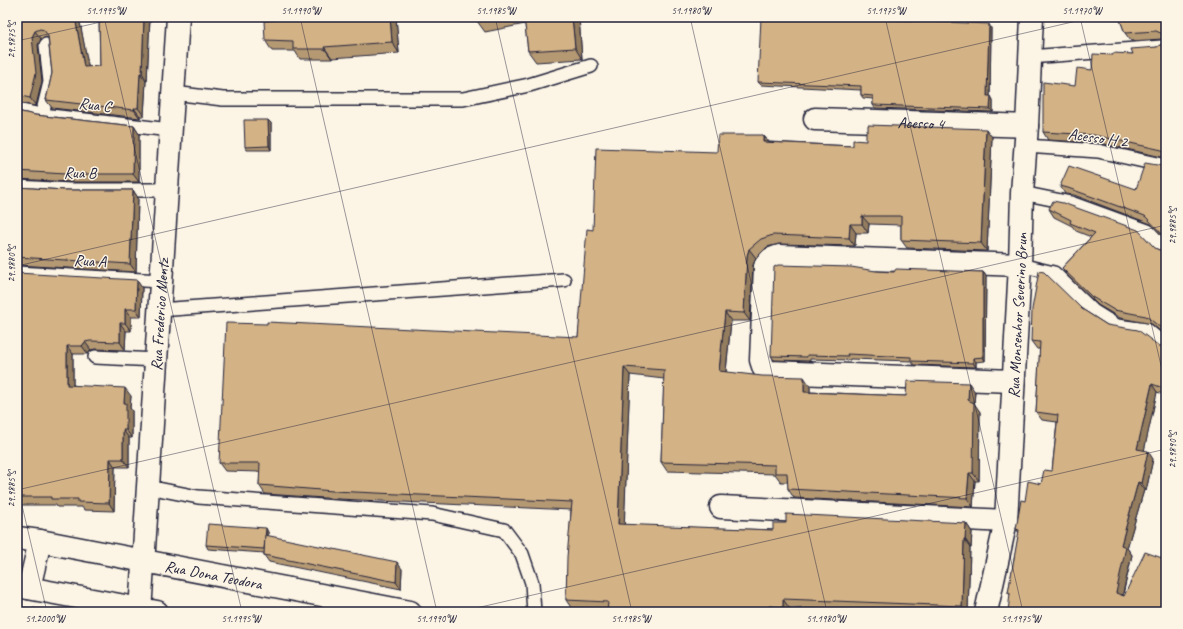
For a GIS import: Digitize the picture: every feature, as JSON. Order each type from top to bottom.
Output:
[{"type":"street","name":"Rua Frederico Mentz","points":[[146,611],[143,562],[178,17]]},
{"type":"street","name":"Rua Monsenhor Severino Brun","points":[[986,612],[1006,521],[1032,17]]},
{"type":"street","name":"Acesso 4","points":[[815,119],[1026,136]]},
{"type":"street","points":[[1013,381],[769,372],[764,369],[761,360],[765,266],[770,259],[779,256],[1020,265]]},
{"type":"street","points":[[721,507],[1006,521]]},
{"type":"street","name":"Rua Dona Teodora","points":[[17,538],[40,541],[143,562],[410,612]]},
{"type":"street","points":[[40,541],[23,587],[146,611]]},
{"type":"lane","points":[[42,115],[50,82],[46,45]]},
{"type":"lane","points":[[1029,57],[1162,46]]},
{"type":"lane","points":[[173,93],[223,99],[463,99],[528,85],[591,66]]},
{"type":"lane","name":"Rua C","points":[[17,110],[42,115],[170,130]]},
{"type":"lane","name":"Acesso H 2","points":[[1026,136],[1166,166]]},
{"type":"lane","name":"Rua B","points":[[17,187],[70,190],[167,190]]},
{"type":"lane","points":[[1022,193],[1071,203],[1148,230],[1166,250]]},
{"type":"lane","points":[[1020,265],[1054,273],[1093,310],[1118,326],[1146,330],[1166,346]]},
{"type":"lane","name":"Rua A","points":[[17,273],[161,281]]},
{"type":"lane","points":[[159,310],[564,280]]},
{"type":"lane","points":[[95,357],[156,360]]},
{"type":"lane","points":[[148,487],[198,497],[432,514],[504,530],[522,554],[532,583],[534,612]]},
{"type":"building","points":[[17,17],[75,17],[84,67],[100,66],[99,17],[144,17],[142,73],[140,73],[138,108],[134,108],[134,110],[46,100],[52,73],[48,36],[44,30],[40,29],[35,31],[32,37],[36,73],[30,98],[17,95]]},
{"type":"building","points":[[274,17],[390,17],[392,42],[324,47],[325,49],[293,49],[293,41],[265,40],[264,21],[275,20]]},
{"type":"building","points":[[476,17],[497,17],[477,21]]},
{"type":"building","points":[[524,17],[572,17],[575,48],[528,51]]},
{"type":"building","points":[[761,17],[876,17],[876,19],[989,24],[987,96],[991,96],[990,109],[873,105],[873,96],[861,95],[861,86],[758,82]]},
{"type":"building","points":[[1119,17],[1166,17],[1166,154],[1162,150],[1094,135],[1043,132],[1043,82],[1075,86],[1077,68],[1092,70],[1093,54],[1133,54],[1131,49],[1157,47],[1163,43],[1163,34],[1156,31],[1125,33]]},
{"type":"building","points":[[17,111],[35,115],[134,126],[133,174],[65,174],[17,171]]},
{"type":"building","points":[[244,120],[268,120],[269,146],[245,147]]},
{"type":"building","points":[[868,125],[986,129],[981,243],[901,240],[901,216],[862,216],[862,224],[850,224],[849,238],[773,235],[761,239],[749,249],[747,256],[744,313],[725,312],[719,371],[762,376],[804,377],[804,392],[906,396],[907,381],[969,383],[968,400],[974,403],[973,473],[969,473],[967,498],[788,489],[787,473],[775,473],[775,465],[661,462],[664,370],[624,367],[618,524],[773,530],[773,523],[786,523],[786,514],[966,523],[964,539],[962,606],[783,599],[783,607],[769,606],[769,612],[607,612],[608,602],[566,600],[567,557],[572,502],[333,491],[259,485],[260,463],[219,463],[226,323],[267,324],[267,322],[578,337],[587,229],[593,230],[596,148],[717,152],[718,135],[763,135],[763,142],[853,146],[853,140],[866,141],[866,131],[868,131]]},
{"type":"building","points":[[1166,162],[1166,238],[1145,216],[1060,186],[1069,166],[1136,189],[1145,163],[1163,166]]},
{"type":"building","points":[[17,187],[64,190],[133,190],[130,264],[17,257]]},
{"type":"building","points":[[1053,201],[1063,203],[1138,230],[1155,248],[1159,250],[1163,250],[1166,247],[1166,332],[1146,316],[1114,310],[1092,297],[1062,268],[1095,233],[1070,223],[1071,220],[1049,209]]},
{"type":"building","points":[[778,265],[851,267],[894,272],[896,269],[983,272],[983,357],[973,358],[973,363],[911,361],[911,357],[847,354],[848,356],[771,356],[774,267]]},
{"type":"building","points":[[1039,271],[1044,272],[1082,309],[1107,325],[1138,330],[1159,346],[1166,344],[1166,389],[1152,384],[1137,449],[1148,451],[1141,483],[1138,482],[1121,545],[1126,547],[1116,593],[1124,596],[1145,552],[1162,558],[1166,549],[1166,612],[1008,612],[1010,593],[1008,593],[1019,530],[1016,529],[1021,500],[1025,501],[1028,481],[1041,484],[1044,470],[1052,471],[1058,415],[1036,412],[1040,342],[1031,341],[1032,309]]},
{"type":"building","points":[[17,273],[137,280],[136,309],[125,309],[125,323],[120,323],[120,342],[90,341],[85,342],[82,346],[67,346],[67,385],[125,388],[124,403],[126,403],[126,430],[123,430],[123,459],[110,459],[109,503],[78,502],[78,499],[51,499],[51,497],[17,497]]},
{"type":"building","points":[[208,524],[266,528],[264,549],[206,545]]},
{"type":"building","points":[[265,535],[397,562],[396,582],[264,555]]},
{"type":"building","points":[[17,607],[85,612],[17,612]]}]
